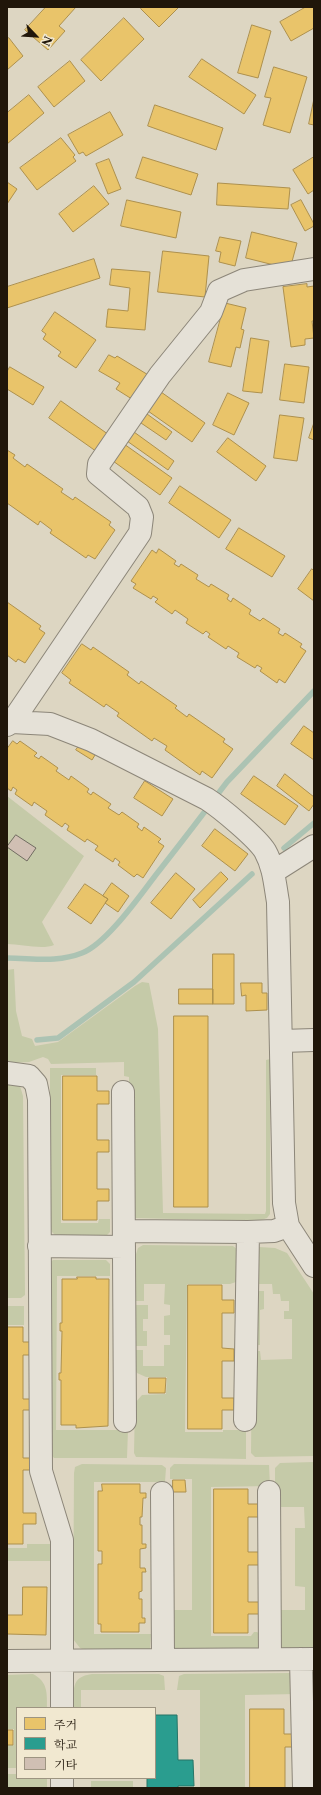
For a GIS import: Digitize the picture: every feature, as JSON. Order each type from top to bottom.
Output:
[{"type":"street","points":[[9,723],[140,533],[142,517],[138,506],[98,474],[99,464],[160,375],[211,312],[219,291],[244,280],[314,269]]},
{"type":"street","points":[[9,723],[50,724],[84,737],[213,803],[264,850],[273,872],[278,902],[282,1041],[284,1203],[288,1226],[314,1266]]},
{"type":"street","points":[[273,872],[314,846]]},
{"type":"street","points":[[282,1041],[314,1040]]},
{"type":"street","points":[[7,1073],[29,1076],[36,1084],[39,1099],[41,1471],[62,1540],[62,1707]]},
{"type":"street","points":[[123,1092],[125,1421]]},
{"type":"street","points":[[39,1246],[124,1239],[274,1230],[288,1226]]},
{"type":"street","points":[[244,1420],[248,1232]]},
{"type":"street","points":[[268,1492],[270,1660]]},
{"type":"street","points":[[162,1493],[163,1660]]},
{"type":"street","points":[[7,1661],[308,1659],[304,1788]]},
{"type":"green space","points":[[7,796],[84,856],[42,922],[54,945],[38,947],[7,944]]},
{"type":"green space","points":[[14,969],[16,1011],[22,1036],[32,1039],[35,1046],[58,1042],[135,986],[142,982],[149,983],[158,1029],[163,1213],[265,1214],[266,1060],[270,1059],[270,1214],[267,1218],[258,1221],[134,1218],[130,1209],[129,1077],[124,1076],[124,1062],[51,1064],[48,1059],[43,1057],[29,1062],[7,1063],[7,970]]},
{"type":"green space","points":[[50,1068],[96,1068],[96,1075],[61,1075],[61,1223],[98,1223],[99,1219],[110,1219],[110,1232],[104,1238],[56,1236],[52,1232],[50,1226]]},
{"type":"green space","points":[[7,1082],[20,1086],[23,1096],[25,1295],[21,1298],[7,1298]]},
{"type":"green space","points":[[143,1245],[233,1246],[237,1249],[239,1276],[236,1282],[230,1284],[187,1284],[185,1432],[223,1432],[223,1430],[246,1430],[246,1459],[136,1457],[134,1453],[135,1403],[142,1395],[166,1394],[167,1377],[146,1377],[137,1373],[135,1369],[135,1350],[143,1350],[143,1366],[164,1366],[164,1345],[170,1345],[170,1335],[164,1335],[164,1316],[170,1315],[170,1305],[164,1304],[165,1284],[144,1284],[144,1301],[135,1301],[136,1254],[138,1248]]},
{"type":"green space","points":[[259,1247],[275,1248],[287,1253],[314,1294],[314,1456],[255,1457],[251,1453],[252,1351],[260,1351],[261,1360],[292,1359],[292,1319],[284,1319],[284,1311],[289,1311],[289,1301],[281,1301],[280,1294],[273,1294],[272,1284],[253,1284],[256,1250]]},
{"type":"green space","points":[[53,1260],[106,1260],[110,1264],[110,1276],[57,1276],[56,1430],[128,1430],[127,1458],[54,1458],[48,1451],[49,1263]]},
{"type":"green space","points":[[253,1291],[264,1291],[264,1309],[260,1310],[260,1345],[253,1345]]},
{"type":"green space","points":[[136,1305],[148,1305],[148,1319],[143,1319],[143,1331],[147,1331],[147,1346],[135,1346]]},
{"type":"green space","points":[[7,1306],[24,1306],[24,1325],[7,1325]]},
{"type":"green space","points":[[314,1462],[314,1650],[281,1651],[275,1610],[305,1610],[305,1587],[295,1586],[295,1528],[305,1528],[304,1507],[275,1507],[275,1468],[280,1463]]},
{"type":"green space","points":[[82,1464],[162,1465],[166,1468],[165,1482],[94,1482],[94,1634],[151,1634],[150,1649],[85,1650],[80,1648],[73,1639],[74,1473],[75,1467]]},
{"type":"green space","points":[[174,1464],[269,1465],[270,1486],[211,1487],[211,1636],[251,1636],[254,1632],[257,1632],[260,1634],[260,1645],[256,1650],[168,1651],[168,1610],[192,1610],[192,1479],[170,1479],[170,1468]]},
{"type":"green space","points":[[27,1544],[50,1544],[51,1561],[7,1561],[7,1548],[27,1548]]},
{"type":"green space","points":[[290,1673],[294,1676],[297,1694],[245,1695],[245,1788],[200,1788],[200,1690],[177,1690],[179,1676],[184,1674]]},
{"type":"green space","points":[[33,1674],[42,1681],[47,1693],[47,1707],[16,1707],[16,1768],[7,1768],[7,1745],[14,1745],[14,1729],[7,1729],[7,1675]]},
{"type":"green space","points":[[92,1674],[159,1674],[164,1676],[165,1690],[81,1690],[81,1707],[74,1707],[75,1685],[80,1678]]},
{"type":"green space","points":[[7,1774],[16,1774],[16,1779],[47,1779],[47,1788],[7,1788]]},
{"type":"green space","points":[[91,1781],[133,1781],[133,1788],[91,1788]]},
{"type":"building: 주거","points":[[46,7],[76,7],[59,26],[65,31],[48,50],[25,30]]},
{"type":"building: 주거","points":[[142,7],[179,7],[159,27],[141,9]]},
{"type":"building: 주거","points":[[306,7],[314,7],[314,28],[291,41],[280,22]]},
{"type":"building: 주거","points":[[124,18],[144,39],[101,81],[81,60]]},
{"type":"building: 주거","points":[[252,25],[271,31],[258,78],[238,73]]},
{"type":"building: 주거","points":[[9,38],[23,56],[7,70],[7,39]]},
{"type":"building: 주거","points":[[202,59],[256,95],[244,114],[189,77]]},
{"type":"building: 주거","points":[[70,61],[85,81],[54,107],[38,87]]},
{"type":"building: 주거","points":[[274,67],[307,77],[290,133],[263,125],[271,98],[265,97]]},
{"type":"building: 주거","points":[[29,95],[44,113],[7,144],[7,113]]},
{"type":"building: 주거","points":[[314,99],[314,125],[309,124]]},
{"type":"building: 주거","points":[[155,105],[223,128],[216,150],[148,126]]},
{"type":"building: 주거","points":[[110,112],[123,135],[86,156],[83,152],[79,154],[68,135]]},
{"type":"building: 주거","points":[[61,138],[75,155],[73,157],[76,161],[37,190],[20,168]]},
{"type":"building: 주거","points":[[143,157],[198,174],[191,195],[136,178]]},
{"type":"building: 주거","points":[[314,157],[314,190],[308,194],[293,170]]},
{"type":"building: 주거","points":[[109,159],[121,189],[108,194],[96,164]]},
{"type":"building: 주거","points":[[7,182],[17,189],[7,204]]},
{"type":"building: 주거","points":[[218,183],[290,188],[288,209],[217,205]]},
{"type":"building: 주거","points":[[94,186],[109,204],[73,232],[59,214]]},
{"type":"building: 주거","points":[[127,200],[181,212],[176,238],[121,226]]},
{"type":"building: 주거","points":[[301,200],[314,224],[314,226],[305,231],[291,205]]},
{"type":"building: 주거","points":[[252,232],[297,243],[290,269],[246,258]]},
{"type":"building: 주거","points":[[220,237],[241,241],[235,266],[219,262],[221,252],[216,251]]},
{"type":"building: 주거","points":[[163,251],[209,256],[205,297],[158,292]]},
{"type":"building: 주거","points":[[94,259],[100,278],[7,308],[7,287]]},
{"type":"building: 주거","points":[[112,269],[150,272],[145,330],[106,327],[108,309],[128,311],[130,288],[110,285]]},
{"type":"building: 주거","points":[[307,284],[307,287],[314,286],[314,321],[312,321],[314,338],[305,339],[305,345],[291,347],[283,287]]},
{"type":"building: 주거","points":[[225,303],[246,308],[241,329],[244,330],[240,348],[236,347],[231,367],[209,362]]},
{"type":"building: 주거","points":[[55,312],[96,340],[76,368],[58,356],[61,352],[43,339],[46,334],[42,331]]},
{"type":"building: 주거","points":[[251,338],[269,341],[262,393],[243,391]]},
{"type":"building: 주거","points":[[109,355],[115,358],[117,356],[150,376],[135,401],[116,389],[120,383],[99,371]]},
{"type":"building: 주거","points":[[285,364],[309,367],[304,403],[280,400]]},
{"type":"building: 주거","points":[[10,367],[44,387],[33,405],[7,389],[7,372]]},
{"type":"building: 주거","points":[[161,392],[205,423],[192,442],[148,411]]},
{"type":"building: 주거","points":[[228,393],[249,403],[234,435],[213,425]]},
{"type":"building: 주거","points":[[61,401],[112,437],[100,454],[49,418]]},
{"type":"building: 주거","points":[[147,414],[172,432],[166,440],[141,423]]},
{"type":"building: 주거","points":[[280,415],[304,418],[297,461],[274,458]]},
{"type":"building: 주거","points":[[314,423],[314,440],[309,438]]},
{"type":"building: 주거","points":[[134,432],[174,461],[168,470],[127,441]]},
{"type":"building: 주거","points":[[228,438],[266,466],[256,481],[217,452]]},
{"type":"building: 주거","points":[[124,444],[172,478],[160,495],[113,461]]},
{"type":"building: 주거","points":[[7,450],[15,455],[13,458],[25,467],[27,464],[63,489],[61,492],[73,500],[75,497],[111,522],[109,525],[115,530],[95,559],[88,555],[86,558],[50,533],[52,530],[40,521],[38,525],[7,503]]},
{"type":"building: 주거","points":[[180,486],[231,520],[219,538],[169,503]]},
{"type":"building: 주거","points":[[239,528],[285,556],[272,577],[226,549]]},
{"type":"building: 주거","points":[[159,549],[176,561],[174,564],[179,567],[181,564],[198,575],[196,579],[209,587],[211,584],[229,595],[227,599],[231,602],[233,598],[251,610],[249,614],[260,621],[263,618],[280,629],[278,633],[283,636],[285,633],[302,644],[300,647],[306,651],[285,683],[279,679],[277,683],[260,671],[262,668],[257,665],[255,668],[237,657],[239,653],[228,646],[226,649],[208,637],[210,634],[206,631],[203,634],[186,623],[188,619],[175,610],[172,614],[155,602],[158,599],[153,596],[151,599],[133,588],[136,584],[131,581],[152,550],[156,553]]},
{"type":"building: 주거","points":[[312,569],[314,571],[314,601],[298,589]]},
{"type":"building: 주거","points":[[7,602],[41,626],[39,629],[45,633],[25,663],[18,659],[16,662],[7,655]]},
{"type":"building: 주거","points":[[82,644],[91,650],[93,647],[129,672],[127,675],[139,684],[141,681],[177,706],[175,708],[187,717],[189,714],[225,739],[223,742],[233,749],[212,778],[202,771],[200,775],[165,750],[167,746],[154,738],[152,741],[117,716],[119,713],[106,704],[104,707],[69,683],[71,680],[62,673]]},
{"type":"building: 주거","points":[[304,726],[314,733],[314,760],[291,744]]},
{"type":"building: 주거","points":[[13,741],[17,744],[20,741],[37,753],[34,756],[39,759],[41,756],[58,768],[56,771],[69,780],[71,776],[89,789],[87,792],[91,795],[93,792],[111,804],[108,808],[119,815],[122,812],[139,824],[137,827],[142,831],[144,827],[161,839],[158,842],[164,846],[143,878],[137,874],[134,877],[118,865],[120,862],[115,858],[113,862],[95,850],[98,846],[87,839],[85,842],[67,830],[69,826],[65,823],[62,827],[45,815],[47,811],[34,802],[32,806],[15,794],[17,790],[13,787],[11,791],[7,788],[7,749]]},
{"type":"building: 주거","points":[[83,741],[98,750],[92,760],[76,750]]},
{"type":"building: 주거","points":[[285,774],[314,797],[314,804],[309,811],[277,786]]},
{"type":"building: 주거","points":[[254,776],[298,806],[285,825],[241,794]]},
{"type":"building: 주거","points":[[145,781],[173,799],[162,816],[134,798]]},
{"type":"building: 주거","points":[[215,829],[248,854],[235,871],[202,846]]},
{"type":"building: 주거","points":[[221,872],[228,879],[200,908],[193,900]]},
{"type":"building: 주거","points":[[176,873],[195,889],[171,919],[151,903]]},
{"type":"building: 주거","points":[[112,883],[129,896],[118,912],[105,903],[108,899],[103,896]]},
{"type":"building: 주거","points":[[85,884],[108,899],[91,924],[68,908]]},
{"type":"building: 주거","points":[[213,954],[234,954],[234,1004],[213,1004]]},
{"type":"building: 주거","points":[[241,983],[262,983],[262,993],[267,993],[267,1010],[246,1011],[246,995],[242,996]]},
{"type":"building: 주거","points":[[179,989],[213,989],[213,1004],[179,1004]]},
{"type":"building: 주거","points":[[174,1016],[208,1016],[208,1207],[174,1207]]},
{"type":"building: 주거","points":[[63,1076],[97,1076],[97,1091],[109,1091],[109,1104],[97,1104],[97,1140],[109,1140],[109,1152],[97,1152],[97,1189],[109,1189],[109,1201],[97,1201],[97,1220],[63,1220]]},
{"type":"building: 주거","points":[[77,1277],[109,1279],[108,1426],[76,1428],[76,1425],[61,1425],[61,1380],[59,1380],[59,1373],[61,1373],[62,1331],[60,1331],[60,1323],[62,1323],[62,1279],[77,1279]]},
{"type":"building: 주거","points":[[188,1285],[222,1285],[222,1300],[234,1300],[234,1313],[222,1313],[222,1348],[234,1349],[234,1361],[222,1361],[222,1398],[234,1398],[234,1410],[222,1410],[222,1429],[188,1429]]},
{"type":"building: 주거","points":[[7,1327],[23,1327],[23,1342],[35,1342],[35,1355],[23,1355],[23,1399],[36,1399],[36,1410],[23,1410],[23,1458],[35,1458],[36,1470],[23,1470],[23,1513],[36,1513],[36,1524],[23,1524],[23,1544],[7,1544]]},
{"type":"building: 주거","points":[[149,1378],[166,1378],[165,1393],[149,1393]]},
{"type":"building: 주거","points":[[173,1480],[185,1480],[186,1492],[173,1492]]},
{"type":"building: 주거","points":[[102,1484],[140,1484],[140,1493],[146,1493],[146,1498],[143,1498],[140,1525],[142,1525],[142,1544],[146,1544],[146,1548],[140,1549],[140,1568],[145,1568],[146,1572],[142,1572],[142,1591],[139,1592],[139,1599],[142,1599],[142,1618],[145,1618],[145,1623],[139,1623],[139,1632],[101,1632],[101,1624],[98,1624],[98,1564],[102,1564],[102,1551],[98,1551],[98,1491],[102,1491]]},
{"type":"building: 주거","points":[[214,1489],[248,1489],[248,1504],[260,1504],[260,1517],[248,1517],[248,1552],[260,1552],[260,1565],[248,1565],[248,1602],[261,1602],[260,1614],[248,1614],[248,1633],[214,1633]]},
{"type":"building: 주거","points":[[23,1587],[47,1587],[46,1635],[7,1634],[7,1615],[22,1615]]},
{"type":"building: 주거","points":[[250,1709],[284,1709],[284,1734],[297,1734],[297,1747],[285,1747],[285,1788],[250,1788]]},
{"type":"building: 주거","points":[[7,1730],[13,1730],[13,1745],[7,1745]]},
{"type":"building: 학교","points":[[156,1715],[177,1715],[178,1760],[193,1760],[194,1786],[178,1786],[178,1788],[147,1788],[147,1779],[156,1779]]},
{"type":"building: 기타","points":[[16,835],[36,848],[27,861],[7,847]]},
{"type":"waterway","points":[[214,799],[227,782],[314,691]]},
{"type":"waterway","points":[[7,958],[63,958],[82,953],[91,948],[122,919],[209,806]]},
{"type":"waterway","points":[[284,848],[314,823]]},
{"type":"waterway","points":[[37,1040],[58,1038],[134,982],[252,874]]}]
